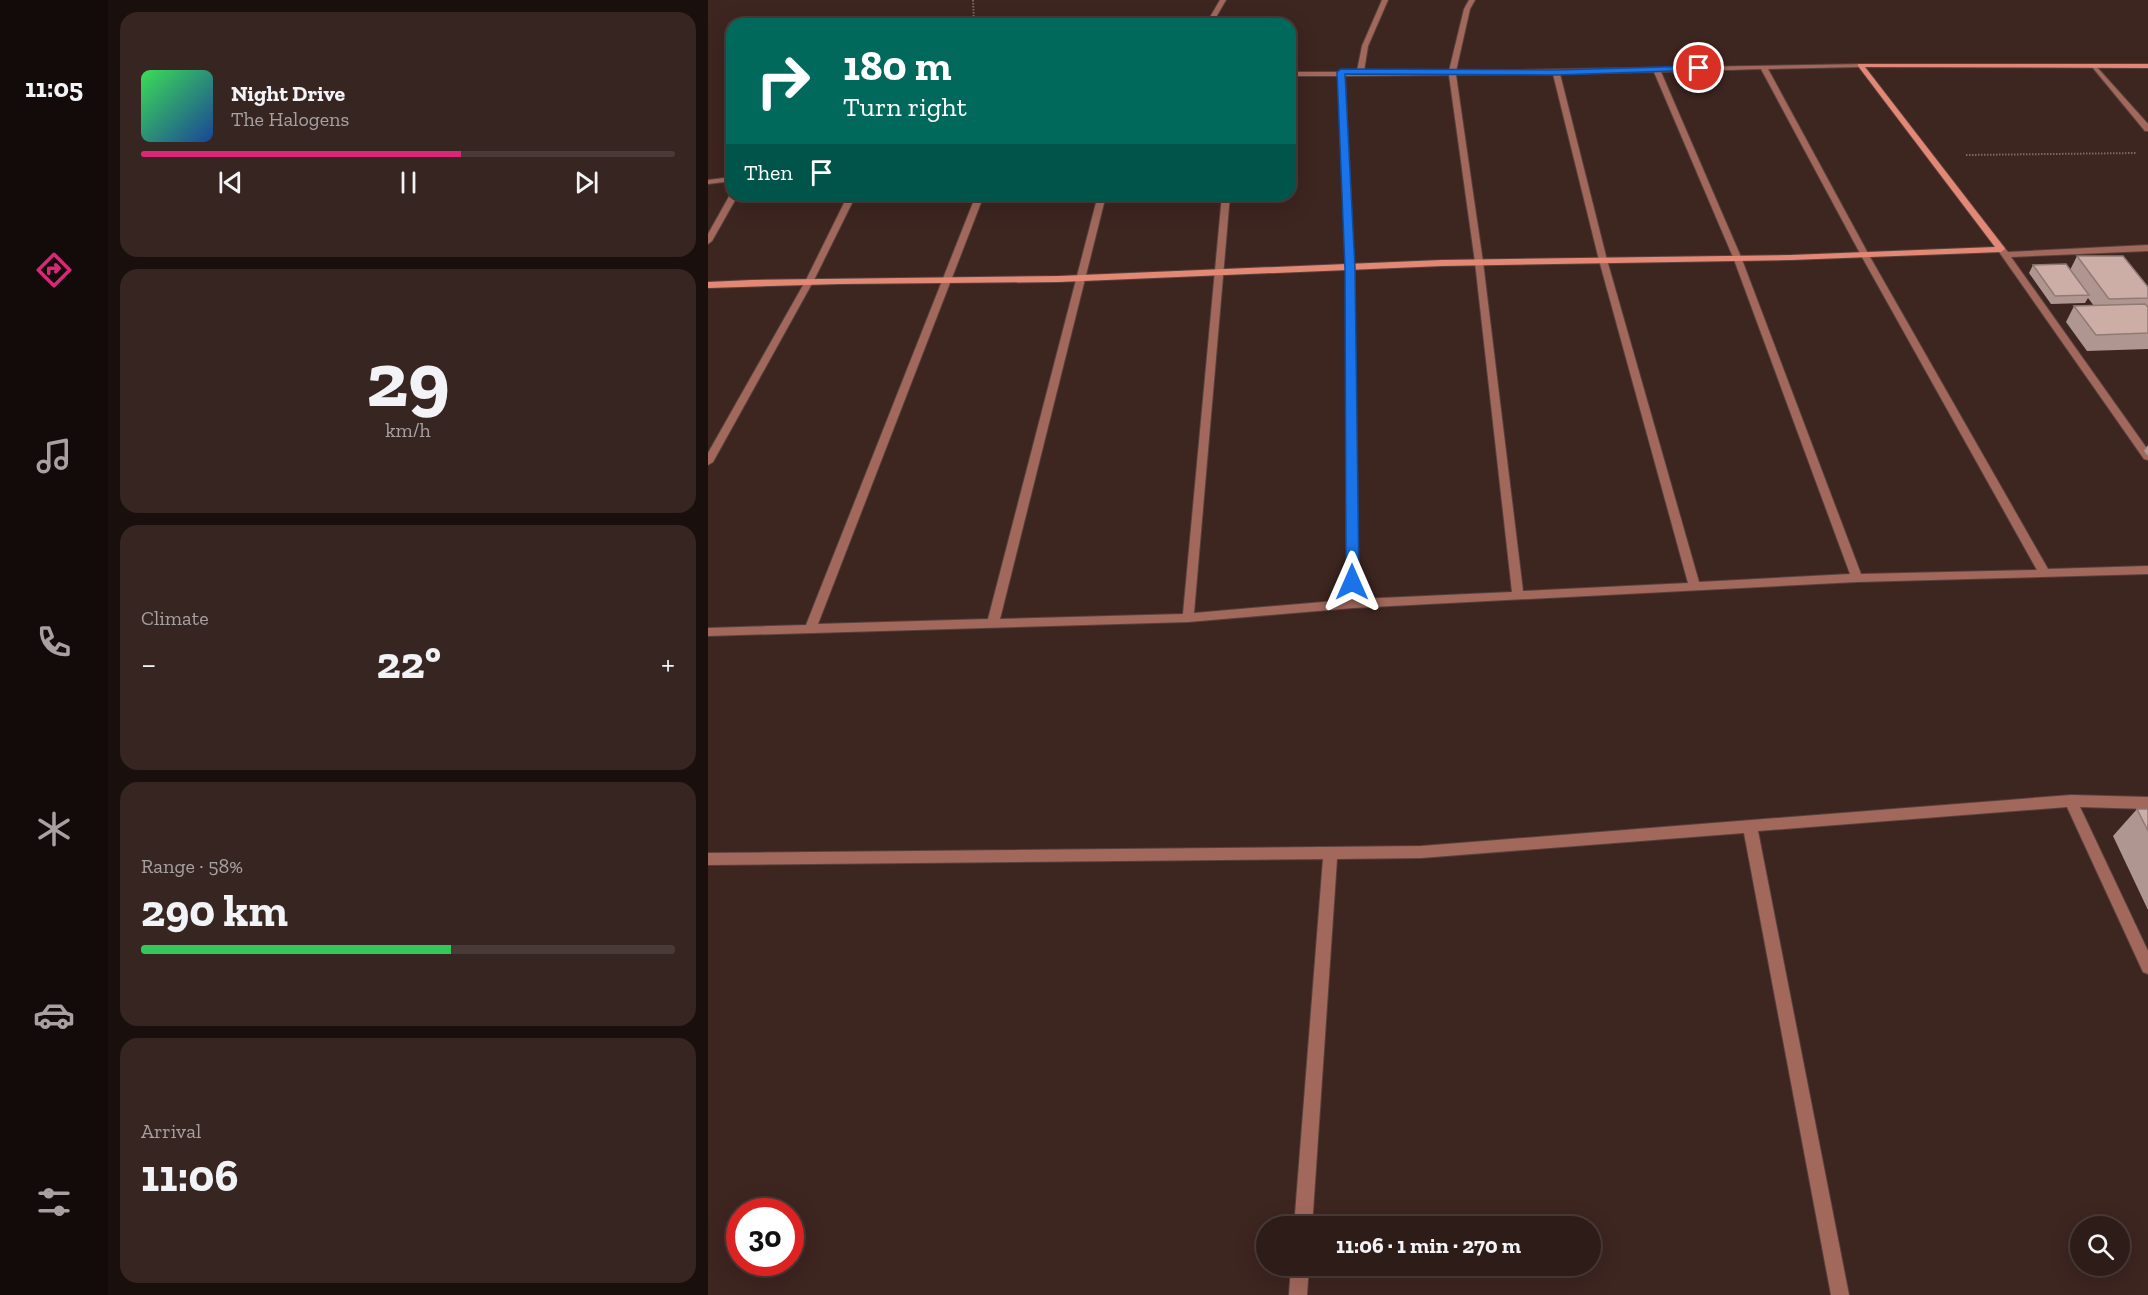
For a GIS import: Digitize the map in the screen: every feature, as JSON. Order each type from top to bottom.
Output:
[{"type":"street","points":[[1212,18],[1223,0]]},
{"type":"street","points":[[1360,72],[1365,46],[1385,0]]},
{"type":"street","points":[[1472,0],[1467,9],[1452,72],[1479,262],[1518,596]]},
{"type":"street","points":[[1860,65],[2003,252],[2148,457]]},
{"type":"street","points":[[1296,74],[1556,72],[1860,65],[2148,66]]},
{"type":"street","points":[[1763,66],[1866,257],[2045,574]]},
{"type":"street","points":[[2095,67],[2148,129]]},
{"type":"street","points":[[1656,69],[1737,257],[1857,578]]},
{"type":"street","points":[[1341,72],[1350,268],[1353,604]]},
{"type":"street","points":[[1556,72],[1603,260],[1695,587]]},
{"type":"street","points":[[708,182],[726,180]]},
{"type":"street","points":[[708,241],[731,201]]},
{"type":"street","points":[[708,462],[810,280],[849,201]]},
{"type":"street","points":[[810,629],[978,201]]},
{"type":"street","points":[[993,624],[1100,201]]},
{"type":"street","points":[[1188,618],[1217,272],[1225,201]]},
{"type":"street","points":[[708,285],[810,280],[1081,279],[1479,262],[1866,257],[2148,248]]},
{"type":"street","points":[[708,632],[1188,618],[1353,604],[1857,578],[2148,570]]},
{"type":"street","points":[[708,859],[1421,852],[2071,801],[2148,803]]},
{"type":"street","points":[[2071,801],[2148,967]]},
{"type":"street","points":[[1750,826],[1840,1295]]},
{"type":"street","points":[[1304,1216],[1330,853]]},
{"type":"street","points":[[1298,1295],[1299,1276]]},
{"type":"path","points":[[973,0],[974,18]]},
{"type":"path","points":[[1930,156],[2136,153]]},
{"type":"building","points":[[2077,256],[2123,256],[2148,287],[2148,298],[2109,299]]},
{"type":"building","points":[[2066,264],[2089,295],[2055,296],[2033,265]]},
{"type":"building","points":[[2145,304],[2148,307],[2148,333],[2096,335],[2074,306]]},
{"type":"building","points":[[2137,809],[2148,809],[2148,831]]},
{"type":"route","points":[[1352,582],[1350,268],[1341,72],[1556,72],[1699,68]]}]
